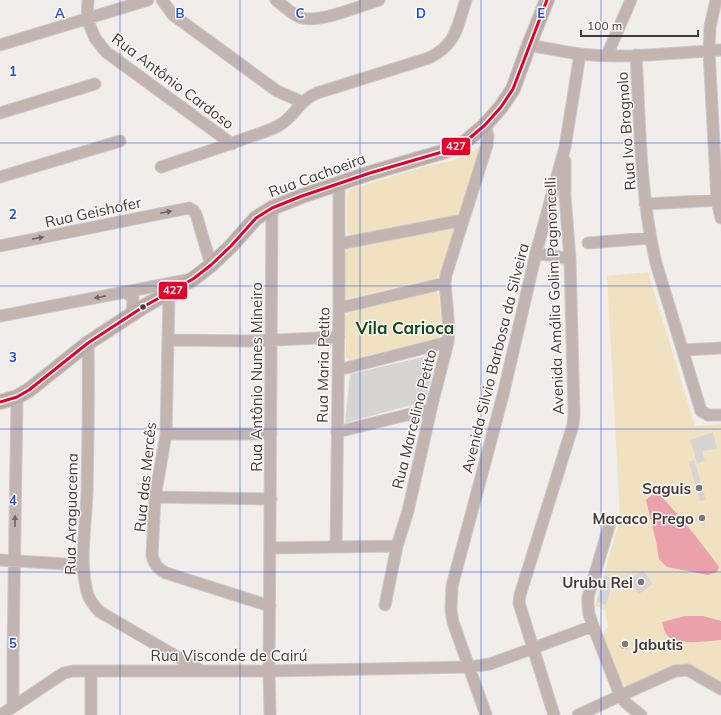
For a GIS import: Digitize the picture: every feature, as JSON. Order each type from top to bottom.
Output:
[{"type":"main road","name":"Rua Cachoeira","points":[[0,402],[17,397],[39,383],[88,344],[132,314],[193,279],[231,246],[256,218],[272,208],[339,183],[449,150],[465,142],[485,124],[513,89],[547,0]]},
{"type":"street","points":[[87,19],[88,0]]},
{"type":"street","points":[[0,45],[148,0]]},
{"type":"street","points":[[162,0],[173,15],[277,91],[302,102]]},
{"type":"street","points":[[276,0],[290,11],[301,17],[311,19],[322,18],[379,0]]},
{"type":"street","points":[[161,167],[232,144],[276,127],[293,115],[308,96],[429,58],[441,52],[449,45],[454,37],[466,0]]},
{"type":"street","points":[[607,55],[631,0]]},
{"type":"street","points":[[716,0],[710,27],[710,51],[717,127],[719,200],[721,218]]},
{"type":"street","name":"Rua Antônio Cardoso","points":[[87,19],[95,38],[106,52],[232,144]]},
{"type":"street","points":[[529,44],[580,54],[607,55],[636,55],[721,50]]},
{"type":"street","name":"Avenida Silvio Barbosa da Silveira","points":[[486,715],[453,622],[450,598],[503,395],[536,253],[565,147],[580,54]]},
{"type":"street","name":"Rua Ivo Brognolo","points":[[636,55],[645,204],[650,238],[656,263],[701,410],[705,414],[721,415]]},
{"type":"street","points":[[0,113],[95,84]]},
{"type":"street","name":"Rua Marcelino Petito","points":[[385,605],[397,546],[408,511],[448,342],[449,330],[445,283],[446,275],[487,145],[488,136],[485,124]]},
{"type":"street","points":[[0,177],[120,141]]},
{"type":"street","name":"Avenida Amália Golim Pagnoncelli","points":[[554,715],[520,612],[519,603],[520,595],[573,425],[570,259],[565,196],[565,147]]},
{"type":"street","name":"Rua Maria Petito","points":[[336,547],[339,337],[339,183]]},
{"type":"street","points":[[645,204],[719,200]]},
{"type":"street","name":"Rua Geishofer","points":[[0,246],[186,208],[192,209],[196,214],[210,265]]},
{"type":"street","name":"Rua Antônio Nunes Mineiro","points":[[270,715],[272,208]]},
{"type":"street","points":[[339,244],[463,220]]},
{"type":"street","points":[[588,243],[650,238]]},
{"type":"street","points":[[536,253],[570,259]]},
{"type":"street","points":[[0,316],[193,279]]},
{"type":"street","points":[[339,308],[445,283]]},
{"type":"street","points":[[126,292],[133,298],[132,314]]},
{"type":"street","name":"Rua das Mercês","points":[[169,293],[166,434],[155,497],[152,555],[154,564],[166,573],[270,606]]},
{"type":"street","points":[[168,340],[254,340],[339,337]]},
{"type":"street","points":[[338,370],[448,342]]},
{"type":"street","name":"Rua Araguacema","points":[[88,344],[86,493],[83,565],[87,594],[92,604],[100,612],[201,670]]},
{"type":"street","points":[[682,350],[721,348]]},
{"type":"street","points":[[13,706],[17,397]]},
{"type":"street","points":[[337,432],[431,409]]},
{"type":"street","points":[[166,434],[271,434]]},
{"type":"street","points":[[155,497],[271,499]]},
{"type":"street","points":[[610,523],[588,597],[589,614],[620,695],[626,703],[641,715]]},
{"type":"street","points":[[270,548],[397,546]]},
{"type":"street","points":[[0,560],[83,565]]},
{"type":"street","name":"Rua Visconde de Cairú","points":[[1,715],[64,673],[74,671],[269,671],[469,667],[490,664],[593,626]]},
{"type":"street","points":[[578,715],[669,673],[682,670],[692,672],[721,689]]},
{"type":"street","points":[[91,671],[91,715]]},
{"type":"shaded area","points":[[481,145],[462,211],[457,215],[352,235],[347,232],[348,190],[423,167],[451,161],[472,152]]},
{"type":"shaded area","points":[[453,228],[455,231],[441,272],[437,278],[345,299],[345,254],[348,248]]},
{"type":"shaded area","points":[[648,272],[695,426],[721,424],[721,684],[695,669],[633,687],[624,685],[616,676],[603,636],[608,627],[605,611],[595,605],[620,519],[607,276]]},
{"type":"shaded area","points":[[432,291],[437,292],[439,296],[442,331],[438,338],[349,360],[346,357],[345,318],[351,310]]},
{"type":"shaded area","points":[[654,493],[658,493],[697,538],[719,567],[717,572],[708,575],[667,567],[659,559],[646,500]]},
{"type":"shaded area","points":[[685,616],[703,616],[721,621],[721,640],[686,642],[673,639],[668,636],[662,622]]},
{"type":"shaded area","name":"Jabutis","points":[[626,640],[630,643],[627,649],[622,649],[619,646]]},
{"type":"building","points":[[432,355],[435,361],[426,401],[345,423],[350,374]]},
{"type":"building","points":[[713,432],[717,449],[702,451],[705,461],[697,463],[690,440]]},
{"type":"building","name":"Saguis","points":[[694,460],[706,500],[700,501],[689,462]]},
{"type":"building","name":"Macaco Prego","points":[[699,512],[708,516],[704,525],[695,520]]},
{"type":"building","name":"Urubu Rei","points":[[643,570],[653,584],[639,594],[628,580]]},
{"type":"building","points":[[604,576],[614,578],[606,605],[597,602]]},
{"type":"transit line","name":"427","points":[[0,402],[17,397],[29,390],[88,343],[143,307],[193,279],[211,265],[231,246],[256,218],[272,208],[302,196],[370,173],[449,150],[465,142],[485,125],[501,107],[513,89],[547,0]]},
{"type":"place","name":"Saguis","points":[[699,488]]},
{"type":"place","name":"Macaco Prego","points":[[702,518]]},
{"type":"place","name":"Urubu Rei","points":[[641,582]]},
{"type":"place","name":"Jabutis","points":[[625,644]]},
{"type":"district","name":"Vila Carioca","points":[[405,327]]}]
